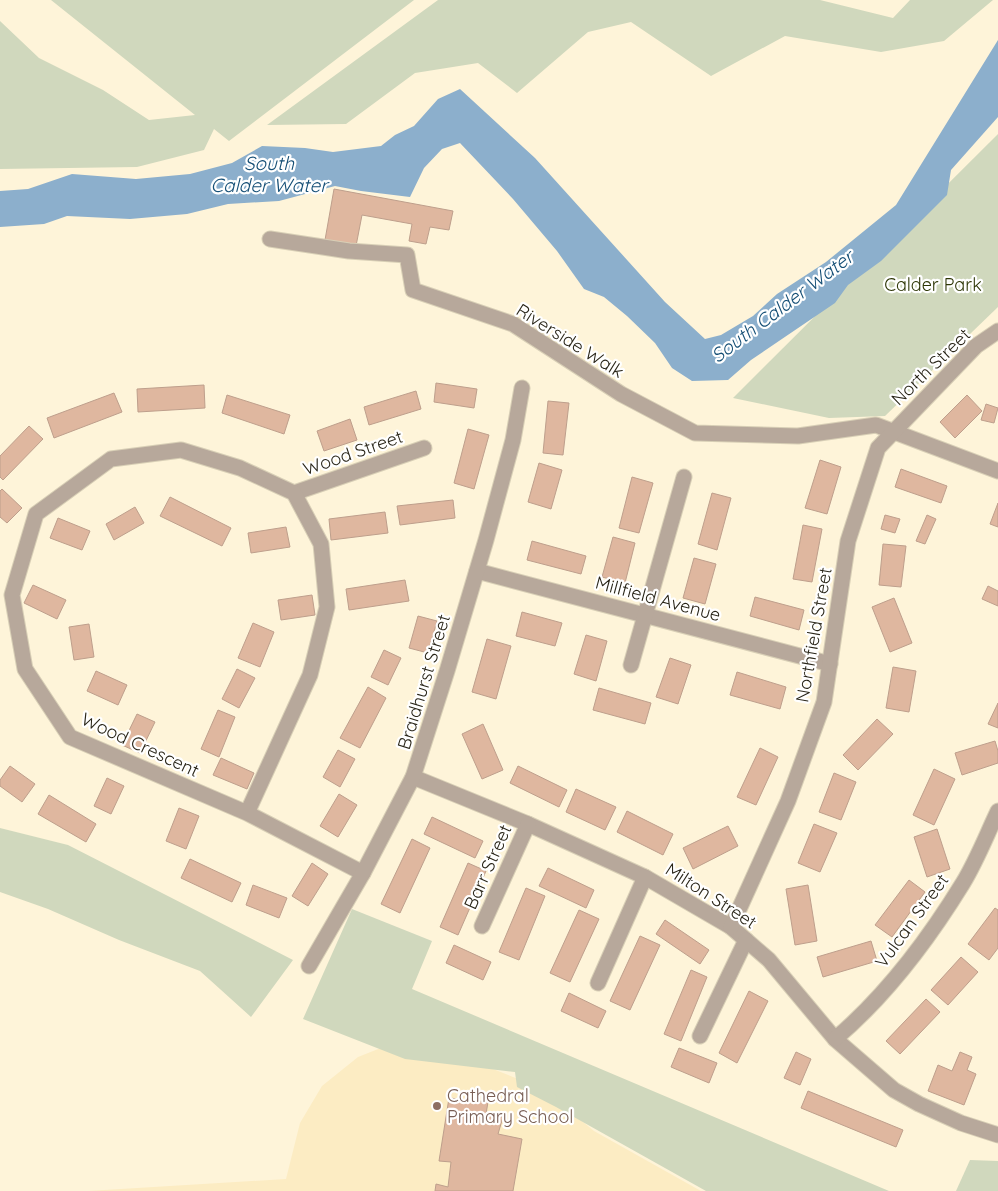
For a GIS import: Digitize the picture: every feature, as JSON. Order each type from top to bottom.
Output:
[{"type":"street","name":"Riverside Walk","points":[[270,239],[348,251],[408,255],[413,290],[513,324],[621,394],[695,433],[798,436],[876,425],[891,432]]},
{"type":"street","name":"North Street","points":[[891,432],[976,346],[998,331]]},
{"type":"street","name":"Braidhurst Street","points":[[310,966],[363,872],[413,777],[448,671],[477,571],[513,440],[522,388]]},
{"type":"street","points":[[891,432],[998,471]]},
{"type":"street","name":"Northfield Street","points":[[731,928],[788,801],[824,702],[848,541],[878,448],[891,432]]},
{"type":"street","name":"Wood Street","points":[[294,493],[424,448]]},
{"type":"street","name":"Wood Crescent","points":[[294,493],[240,468],[181,450],[111,459],[36,514],[12,595],[25,669],[70,737],[247,813],[363,872]]},
{"type":"street","points":[[631,665],[684,477]]},
{"type":"street","points":[[247,813],[310,675],[327,608],[321,544],[294,493]]},
{"type":"street","name":"Millfield Avenue","points":[[477,571],[830,664]]},
{"type":"street","name":"Milton Street","points":[[413,777],[528,824],[645,877],[731,928],[769,960],[835,1038],[894,1090],[919,1104],[961,1123],[998,1135]]},
{"type":"street","name":"Vulcan Street","points":[[835,1038],[861,1017],[913,958],[964,882],[998,811]]},
{"type":"street","name":"Barr Street","points":[[482,926],[528,824]]},
{"type":"street","points":[[598,983],[645,877]]},
{"type":"street","points":[[700,1036],[746,940]]},
{"type":"shaded area","name":"Cathedral Primary School","points":[[411,1036],[543,1089],[594,1131],[701,1191],[88,1191],[286,1179],[300,1123],[322,1086],[358,1057]]},
{"type":"green space","points":[[51,0],[414,0],[229,141],[214,129],[204,150],[137,167],[0,169],[0,21],[39,58],[103,90],[149,120],[195,115]]},
{"type":"green space","points":[[438,0],[820,0],[893,18],[910,0],[993,0],[944,41],[881,52],[785,36],[711,76],[631,22],[588,32],[517,93],[478,63],[415,73],[346,124],[267,125]]},
{"type":"green space","name":"Calder Park","points":[[998,134],[998,307],[885,416],[829,418],[733,398]]},
{"type":"green space","points":[[0,828],[68,845],[293,960],[251,1017],[200,971],[119,940],[48,909],[0,892]]},
{"type":"green space","points":[[352,909],[432,941],[412,989],[889,1191],[706,1191],[517,1087],[515,1072],[405,1059],[303,1019]]},
{"type":"green space","points":[[970,1160],[998,1161],[998,1191],[956,1191]]},
{"type":"water","name":"South Calder Water","points":[[998,40],[998,117],[951,170],[947,195],[881,261],[848,285],[835,303],[751,360],[728,380],[692,381],[672,368],[655,343],[627,316],[604,297],[584,289],[557,251],[513,199],[460,143],[442,149],[424,168],[410,197],[335,186],[279,201],[228,204],[187,214],[130,219],[67,216],[44,224],[0,227],[0,191],[28,189],[72,174],[136,179],[190,174],[232,163],[262,146],[305,148],[333,152],[381,146],[395,135],[414,126],[438,99],[460,89],[535,158],[665,302],[705,339],[721,335],[753,316],[777,294],[826,262],[896,205]]},
{"type":"building","points":[[334,189],[453,211],[449,230],[430,227],[426,244],[409,241],[412,224],[362,215],[356,246],[325,240]]},
{"type":"building","points":[[436,383],[477,389],[474,408],[434,402]]},
{"type":"building","points":[[204,385],[205,408],[138,412],[137,389]]},
{"type":"building","points":[[416,391],[421,409],[369,425],[364,407]]},
{"type":"building","points":[[114,393],[122,412],[54,438],[47,418]]},
{"type":"building","points":[[227,395],[290,415],[284,434],[222,413]]},
{"type":"building","points":[[967,395],[982,411],[955,438],[940,422]]},
{"type":"building","points":[[548,401],[569,403],[563,455],[543,453]]},
{"type":"building","points":[[986,404],[998,408],[994,423],[981,420]]},
{"type":"building","points":[[350,419],[357,440],[324,451],[317,431]]},
{"type":"building","points":[[29,426],[43,439],[3,480],[0,477],[0,456]]},
{"type":"building","points":[[468,429],[489,435],[474,489],[454,483]]},
{"type":"building","points":[[820,460],[841,467],[827,514],[805,508]]},
{"type":"building","points":[[539,463],[562,470],[551,509],[528,502]]},
{"type":"building","points":[[901,469],[947,486],[941,503],[895,487]]},
{"type":"building","points":[[632,477],[653,483],[639,533],[619,528]]},
{"type":"building","points":[[2,489],[22,508],[7,523],[0,517],[0,491]]},
{"type":"building","points":[[712,493],[731,498],[717,550],[698,544]]},
{"type":"building","points":[[170,497],[231,528],[222,546],[160,516]]},
{"type":"building","points":[[453,500],[455,518],[400,525],[397,506]]},
{"type":"building","points":[[998,503],[998,527],[990,524]]},
{"type":"building","points":[[135,507],[144,523],[114,540],[106,524]]},
{"type":"building","points":[[385,512],[388,533],[331,540],[329,519]]},
{"type":"building","points":[[885,515],[900,519],[895,533],[881,529]]},
{"type":"building","points":[[927,515],[936,519],[925,544],[916,541]]},
{"type":"building","points":[[58,518],[90,531],[82,550],[50,538]]},
{"type":"building","points":[[803,525],[822,529],[812,582],[793,579]]},
{"type":"building","points":[[286,527],[290,547],[251,553],[248,533]]},
{"type":"building","points":[[613,537],[635,543],[625,583],[602,577]]},
{"type":"building","points":[[532,541],[586,556],[581,574],[527,560]]},
{"type":"building","points":[[883,544],[906,546],[901,587],[879,585]]},
{"type":"building","points":[[694,558],[716,564],[705,604],[683,598]]},
{"type":"building","points":[[405,580],[409,601],[349,610],[346,589]]},
{"type":"building","points":[[33,585],[66,600],[57,619],[24,603]]},
{"type":"building","points":[[988,586],[998,591],[998,606],[982,599]]},
{"type":"building","points":[[312,595],[315,615],[281,620],[278,600]]},
{"type":"building","points":[[755,597],[804,610],[799,630],[750,616]]},
{"type":"building","points":[[894,598],[912,643],[890,652],[872,607]]},
{"type":"building","points":[[522,612],[562,623],[555,646],[516,636]]},
{"type":"building","points":[[418,616],[437,621],[428,653],[409,648]]},
{"type":"building","points":[[253,623],[274,632],[260,667],[238,658]]},
{"type":"building","points":[[89,624],[94,657],[74,660],[69,627]]},
{"type":"building","points":[[586,635],[607,641],[596,681],[574,674]]},
{"type":"building","points":[[487,639],[511,646],[496,699],[472,692]]},
{"type":"building","points":[[384,650],[401,658],[388,685],[371,677]]},
{"type":"building","points":[[670,658],[691,665],[678,704],[656,697]]},
{"type":"building","points":[[893,667],[916,671],[909,712],[886,708]]},
{"type":"building","points":[[237,669],[255,678],[239,708],[222,699]]},
{"type":"building","points":[[96,671],[127,685],[118,705],[87,691]]},
{"type":"building","points":[[737,672],[786,687],[780,709],[730,695]]},
{"type":"building","points":[[368,687],[386,698],[360,748],[340,738]]},
{"type":"building","points":[[599,688],[651,703],[645,724],[593,710]]},
{"type":"building","points":[[998,703],[998,728],[988,724]]},
{"type":"building","points":[[218,710],[235,717],[219,757],[201,749]]},
{"type":"building","points":[[137,714],[155,722],[140,753],[122,745]]},
{"type":"building","points":[[877,719],[893,734],[858,770],[843,755]]},
{"type":"building","points":[[483,724],[503,770],[482,779],[462,734]]},
{"type":"building","points":[[995,741],[998,751],[998,763],[962,775],[955,753]]},
{"type":"building","points":[[760,748],[778,757],[756,805],[737,797]]},
{"type":"building","points":[[338,750],[355,759],[340,787],[323,777]]},
{"type":"building","points":[[221,758],[254,773],[247,789],[213,775]]},
{"type":"building","points":[[10,766],[35,784],[22,802],[0,786],[0,780]]},
{"type":"building","points":[[518,766],[567,790],[559,807],[510,783]]},
{"type":"building","points":[[934,769],[955,779],[934,825],[913,815]]},
{"type":"building","points":[[834,773],[856,782],[841,820],[819,812]]},
{"type":"building","points":[[107,778],[124,786],[111,814],[94,806]]},
{"type":"building","points":[[576,789],[616,807],[605,830],[566,812]]},
{"type":"building","points":[[339,794],[357,805],[338,837],[320,826]]},
{"type":"building","points":[[49,795],[96,824],[86,842],[38,814]]},
{"type":"building","points":[[179,808],[199,816],[186,849],[166,841]]},
{"type":"building","points":[[627,811],[673,834],[663,855],[617,832]]},
{"type":"building","points":[[432,817],[483,841],[475,858],[424,834]]},
{"type":"building","points":[[814,824],[837,833],[820,872],[798,863]]},
{"type":"building","points":[[728,826],[738,846],[693,869],[683,848]]},
{"type":"building","points":[[937,829],[950,869],[927,877],[914,837]]},
{"type":"building","points":[[412,839],[430,848],[400,913],[381,904]]},
{"type":"building","points":[[190,859],[241,883],[232,902],[181,878]]},
{"type":"building","points":[[312,863],[328,874],[308,906],[292,896]]},
{"type":"building","points":[[468,863],[486,871],[458,935],[440,927]]},
{"type":"building","points":[[548,868],[594,890],[586,908],[539,886]]},
{"type":"building","points":[[909,880],[925,892],[892,937],[875,925]]},
{"type":"building","points":[[253,885],[287,898],[279,918],[246,905]]},
{"type":"building","points":[[808,885],[817,941],[795,945],[786,889]]},
{"type":"building","points":[[526,888],[545,896],[519,960],[499,952]]},
{"type":"building","points":[[995,908],[998,910],[998,948],[989,960],[968,944]]},
{"type":"building","points":[[579,910],[599,919],[570,982],[550,973]]},
{"type":"building","points":[[665,920],[709,950],[700,964],[656,934]]},
{"type":"building","points":[[640,936],[660,945],[630,1010],[610,1001]]},
{"type":"building","points":[[871,941],[877,961],[823,977],[817,957]]},
{"type":"building","points":[[454,945],[491,962],[483,980],[446,963]]},
{"type":"building","points":[[961,957],[978,972],[948,1005],[931,990]]},
{"type":"building","points":[[691,970],[707,977],[681,1041],[664,1034]]},
{"type":"building","points":[[749,991],[768,1001],[737,1063],[719,1053]]},
{"type":"building","points":[[569,993],[606,1011],[598,1028],[561,1011]]},
{"type":"building","points":[[926,999],[940,1012],[900,1054],[886,1041]]},
{"type":"building","points":[[679,1048],[717,1063],[709,1083],[671,1067]]},
{"type":"building","points":[[796,1052],[811,1059],[800,1085],[784,1078]]},
{"type":"building","points":[[960,1052],[972,1057],[967,1070],[976,1074],[964,1105],[928,1091],[938,1065],[952,1071]]},
{"type":"building","points":[[808,1091],[903,1130],[896,1147],[801,1108]]},
{"type":"building","points":[[449,1098],[488,1102],[486,1114],[503,1117],[498,1134],[522,1139],[513,1191],[435,1191],[436,1184],[448,1187],[451,1162],[439,1161]]},
{"type":"place","name":"Cathedral Primary School","points":[[437,1106]]}]
